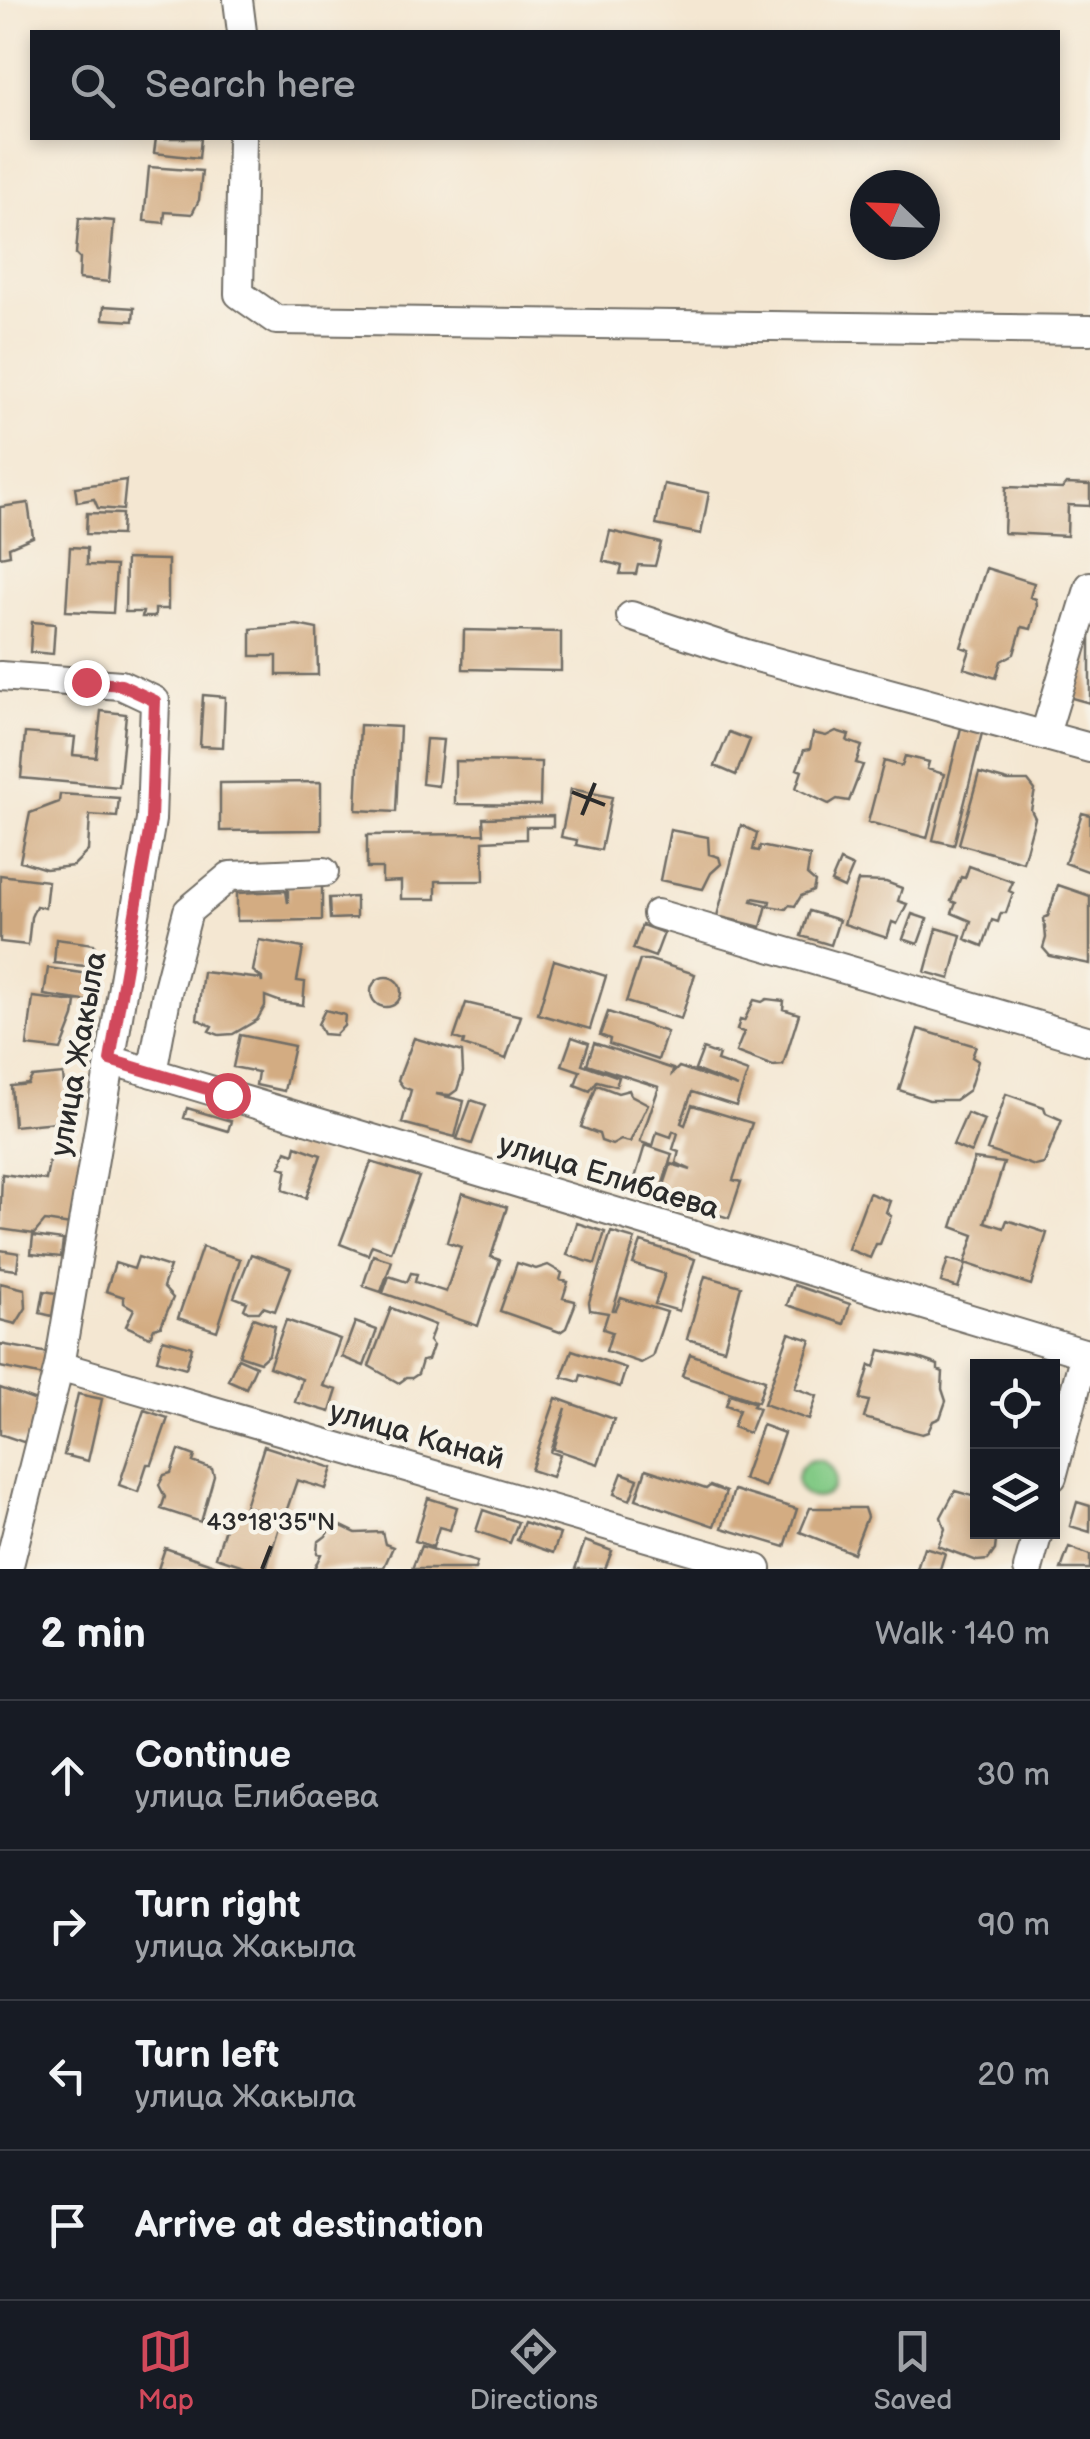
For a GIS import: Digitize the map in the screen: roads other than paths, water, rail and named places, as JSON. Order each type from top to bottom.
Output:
[{"type":"street","points":[[238,0],[242,30]]},
{"type":"street","points":[[242,140],[238,294],[276,320],[1090,330]]},
{"type":"street","points":[[1044,734],[1088,599]]},
{"type":"street","points":[[632,616],[781,664],[1090,748]]},
{"type":"street","name":"улица Жакыла","points":[[0,676],[121,685],[155,701],[151,820],[59,1366],[8,1569]]},
{"type":"street","points":[[152,1073],[188,911],[230,876],[324,872]]},
{"type":"street","points":[[657,914],[1090,1041]]},
{"type":"street","name":"улица Елибаева","points":[[110,1060],[1088,1354]]},
{"type":"street","points":[[1060,1450],[1088,1354]]},
{"type":"street","name":"улица Канай","points":[[59,1366],[757,1569]]},
{"type":"street","points":[[1028,1569],[1036,1539]]}]
